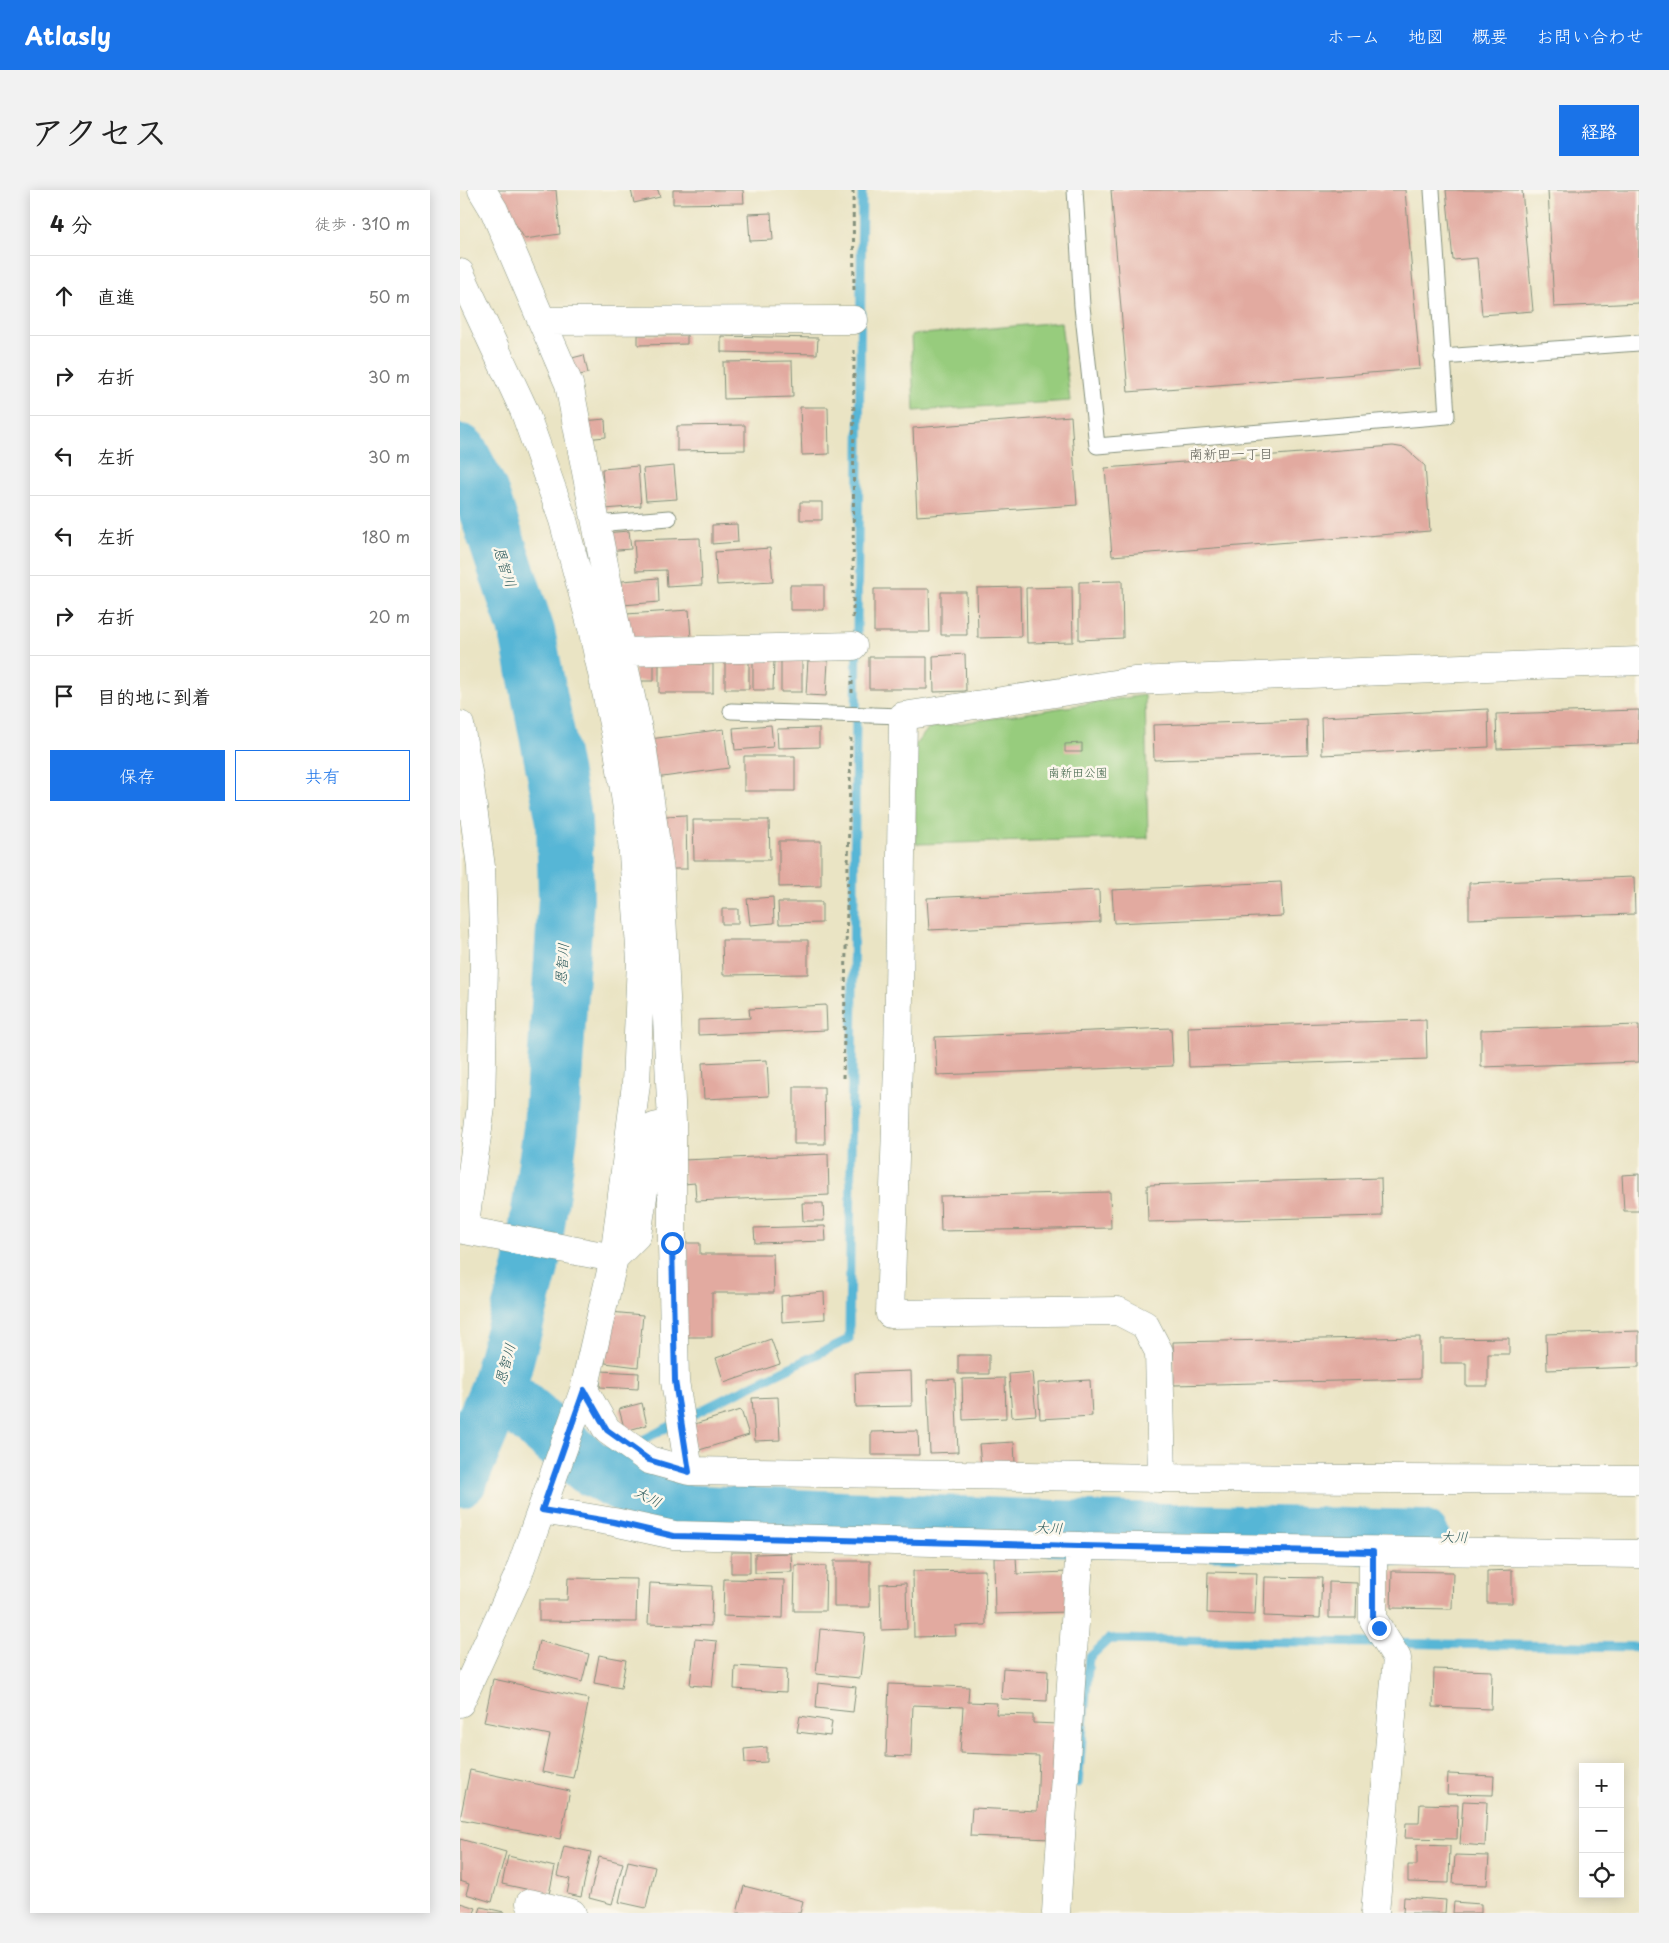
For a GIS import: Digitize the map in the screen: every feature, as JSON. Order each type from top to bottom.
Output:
[{"type":"street","points":[[482,190],[494,210],[569,384],[621,652],[643,751],[660,872],[672,1123],[675,1381],[689,1472]]},
{"type":"street","points":[[460,272],[524,410],[563,520],[592,628],[616,736],[631,832],[641,970],[636,1084],[614,1258],[584,1390],[517,1578],[460,1703]]},
{"type":"street","points":[[542,321],[854,320]]},
{"type":"street","points":[[621,652],[853,646]]},
{"type":"street","points":[[1162,1478],[1159,1352],[1146,1325],[1118,1312],[890,1314],[898,1064],[903,716],[1134,681],[1639,661]]},
{"type":"street","points":[[460,725],[480,867],[484,964],[481,1107],[464,1230],[614,1258]]},
{"type":"street","points":[[614,1258],[637,1235],[654,1127],[672,1123]]},
{"type":"street","points":[[584,1390],[607,1430],[649,1460],[689,1472],[1162,1478],[1639,1480]]},
{"type":"street","points":[[542,1510],[614,1522],[674,1536],[1373,1552],[1639,1554]]},
{"type":"street","points":[[1056,1913],[1080,1546]]},
{"type":"street","points":[[1373,1552],[1373,1619],[1396,1658],[1375,1913]]},
{"type":"street","points":[[530,1903],[565,1912]]},
{"type":"lane","points":[[1075,190],[1082,306],[1097,446],[1447,416],[1432,190]]},
{"type":"lane","points":[[1442,357],[1639,343]]},
{"type":"lane","points":[[596,524],[668,518]]},
{"type":"lane","points":[[731,711],[903,716]]},
{"type":"green space","points":[[1061,322],[1070,401],[914,411],[911,335]]},
{"type":"green space","name":"南新田公園","points":[[1145,695],[1148,838],[916,844],[914,746],[929,728]]},
{"type":"building","points":[[493,190],[556,190],[560,234],[525,239]]},
{"type":"building","points":[[631,190],[658,190],[660,197],[634,203]]},
{"type":"building","points":[[673,190],[743,190],[744,203],[673,204]]},
{"type":"building","points":[[1111,190],[1405,190],[1420,369],[1128,392]]},
{"type":"building","points":[[1446,190],[1522,190],[1533,311],[1482,315],[1477,258],[1453,260]]},
{"type":"building","points":[[1548,190],[1639,190],[1639,303],[1554,307]]},
{"type":"building","points":[[771,213],[773,240],[750,241],[748,214]]},
{"type":"building","points":[[638,335],[687,335],[687,344],[638,345]]},
{"type":"building","points":[[721,336],[818,338],[817,354],[721,352]]},
{"type":"building","points":[[584,355],[588,373],[572,377],[568,359]]},
{"type":"building","points":[[792,361],[793,397],[724,399],[723,362]]},
{"type":"building","points":[[800,407],[828,407],[829,454],[802,455]]},
{"type":"building","points":[[1071,416],[1077,505],[917,516],[913,428]]},
{"type":"building","points":[[605,419],[606,437],[585,439],[584,421]]},
{"type":"building","points":[[745,425],[745,450],[677,451],[677,426]]},
{"type":"building","points":[[1393,446],[1405,448],[1425,466],[1430,531],[1112,556],[1105,468]]},
{"type":"building","points":[[638,466],[641,506],[605,509],[602,469]]},
{"type":"building","points":[[674,466],[677,499],[646,501],[643,469]]},
{"type":"building","points":[[800,502],[822,502],[822,520],[800,520]]},
{"type":"building","points":[[737,524],[738,542],[712,544],[712,525]]},
{"type":"building","points":[[629,531],[631,549],[605,551],[604,533]]},
{"type":"building","points":[[700,538],[702,585],[667,587],[666,570],[636,571],[634,540]]},
{"type":"building","points":[[770,548],[773,582],[717,585],[715,552]]},
{"type":"building","points":[[658,578],[659,602],[623,605],[622,581]]},
{"type":"building","points":[[1122,581],[1123,638],[1079,640],[1079,582]]},
{"type":"building","points":[[790,585],[824,585],[824,610],[790,610]]},
{"type":"building","points":[[1020,587],[1021,637],[978,638],[977,588]]},
{"type":"building","points":[[1072,587],[1073,642],[1027,643],[1026,588]]},
{"type":"building","points":[[874,589],[929,589],[930,632],[874,632]]},
{"type":"building","points":[[941,592],[966,592],[967,635],[941,635]]},
{"type":"building","points":[[689,610],[691,638],[628,642],[626,614]]},
{"type":"building","points":[[965,654],[966,691],[934,692],[933,656]]},
{"type":"building","points":[[869,657],[927,657],[927,689],[869,689]]},
{"type":"building","points":[[725,659],[749,660],[749,689],[725,689]]},
{"type":"building","points":[[808,659],[828,661],[826,696],[806,695]]},
{"type":"building","points":[[753,660],[774,660],[773,690],[753,690]]},
{"type":"building","points":[[781,660],[802,660],[802,692],[781,692]]},
{"type":"building","points":[[635,661],[654,661],[654,681],[635,681]]},
{"type":"building","points":[[659,664],[713,664],[713,693],[659,693]]},
{"type":"building","points":[[1488,709],[1489,747],[1322,755],[1321,717]]},
{"type":"building","points":[[1639,710],[1639,744],[1497,749],[1496,714]]},
{"type":"building","points":[[1307,720],[1308,755],[1154,760],[1153,725]]},
{"type":"building","points":[[771,725],[773,747],[735,750],[733,728]]},
{"type":"building","points":[[819,728],[819,747],[778,748],[777,729]]},
{"type":"building","points":[[724,729],[729,768],[655,778],[650,739]]},
{"type":"building","points":[[1082,743],[1082,752],[1065,752],[1065,744]]},
{"type":"building","points":[[744,756],[795,756],[795,791],[744,791]]},
{"type":"building","points":[[686,815],[687,869],[667,869],[666,816]]},
{"type":"building","points":[[693,820],[769,820],[770,860],[694,860]]},
{"type":"building","points":[[779,841],[821,841],[821,886],[779,887]]},
{"type":"building","points":[[1634,877],[1635,914],[1469,919],[1469,883]]},
{"type":"building","points":[[1281,882],[1283,916],[1114,923],[1112,890]]},
{"type":"building","points":[[1099,890],[1100,922],[929,930],[927,898]]},
{"type":"building","points":[[773,897],[774,923],[750,925],[747,899]]},
{"type":"building","points":[[778,902],[822,902],[822,923],[779,924]]},
{"type":"building","points":[[722,909],[738,909],[738,924],[722,924]]},
{"type":"building","points":[[722,940],[808,940],[808,974],[723,975]]},
{"type":"building","points":[[826,1005],[827,1030],[698,1035],[698,1020],[750,1018],[749,1009]]},
{"type":"building","points":[[1426,1020],[1427,1059],[1189,1067],[1188,1027]]},
{"type":"building","points":[[1639,1025],[1639,1062],[1481,1067],[1481,1030]]},
{"type":"building","points":[[1171,1028],[1173,1066],[937,1075],[935,1037]]},
{"type":"building","points":[[767,1060],[769,1096],[704,1099],[702,1063]]},
{"type":"building","points":[[794,1087],[824,1087],[825,1144],[794,1144]]},
{"type":"building","points":[[828,1154],[829,1195],[696,1201],[695,1183],[684,1184],[683,1160]]},
{"type":"building","points":[[1639,1174],[1639,1211],[1624,1211],[1622,1175]]},
{"type":"building","points":[[1381,1178],[1382,1216],[1148,1222],[1147,1185]]},
{"type":"building","points":[[1110,1192],[1111,1228],[941,1231],[940,1196]]},
{"type":"building","points":[[802,1203],[823,1203],[824,1221],[803,1221]]},
{"type":"building","points":[[825,1226],[826,1241],[755,1243],[754,1228]]},
{"type":"building","points":[[681,1243],[700,1243],[700,1254],[773,1254],[774,1293],[712,1293],[712,1337],[682,1337]]},
{"type":"building","points":[[824,1292],[825,1319],[782,1322],[781,1296]]},
{"type":"building","points":[[610,1312],[643,1315],[638,1367],[605,1363]]},
{"type":"building","points":[[1639,1331],[1639,1367],[1547,1370],[1546,1334]]},
{"type":"building","points":[[1420,1337],[1420,1379],[1174,1385],[1173,1342]]},
{"type":"building","points":[[1509,1338],[1509,1354],[1488,1354],[1488,1386],[1466,1386],[1466,1363],[1441,1363],[1441,1339]]},
{"type":"building","points":[[771,1339],[780,1364],[724,1383],[716,1358]]},
{"type":"building","points":[[958,1355],[989,1355],[989,1374],[958,1374]]},
{"type":"building","points":[[601,1371],[639,1373],[638,1389],[600,1387]]},
{"type":"building","points":[[911,1371],[912,1406],[856,1407],[855,1373]]},
{"type":"building","points":[[1032,1372],[1036,1415],[1012,1417],[1009,1374]]},
{"type":"building","points":[[1005,1378],[1006,1418],[963,1420],[962,1379]]},
{"type":"building","points":[[955,1379],[958,1452],[930,1453],[927,1380]]},
{"type":"building","points":[[1090,1380],[1092,1416],[1040,1419],[1038,1383]]},
{"type":"building","points":[[778,1397],[780,1440],[755,1441],[752,1398]]},
{"type":"building","points":[[642,1403],[647,1425],[625,1431],[619,1409]]},
{"type":"building","points":[[741,1410],[749,1435],[696,1451],[688,1426]]},
{"type":"building","points":[[918,1431],[919,1455],[871,1455],[871,1432]]},
{"type":"building","points":[[1014,1442],[1015,1463],[981,1465],[979,1444]]},
{"type":"building","points":[[731,1552],[750,1552],[750,1573],[731,1573]]},
{"type":"building","points":[[791,1553],[792,1572],[755,1573],[755,1554]]},
{"type":"building","points":[[1016,1557],[1017,1574],[1067,1572],[1068,1612],[995,1614],[994,1558]]},
{"type":"building","points":[[834,1561],[870,1561],[870,1607],[834,1607]]},
{"type":"building","points":[[795,1565],[826,1566],[825,1611],[794,1611]]},
{"type":"building","points":[[985,1570],[986,1625],[955,1626],[956,1636],[914,1637],[913,1571]]},
{"type":"building","points":[[1512,1570],[1512,1603],[1487,1603],[1487,1571]]},
{"type":"building","points":[[1392,1571],[1453,1572],[1452,1609],[1391,1608]]},
{"type":"building","points":[[1208,1572],[1257,1573],[1255,1615],[1207,1613]]},
{"type":"building","points":[[1265,1577],[1322,1578],[1320,1618],[1264,1616]]},
{"type":"building","points":[[568,1578],[637,1579],[636,1622],[539,1621],[539,1600],[567,1600]]},
{"type":"building","points":[[724,1579],[784,1580],[783,1618],[723,1616]]},
{"type":"building","points":[[1329,1582],[1357,1583],[1356,1618],[1329,1618]]},
{"type":"building","points":[[650,1583],[712,1586],[711,1626],[648,1624]]},
{"type":"building","points":[[906,1583],[907,1629],[881,1630],[880,1584]]},
{"type":"building","points":[[820,1629],[865,1633],[860,1678],[816,1674]]},
{"type":"building","points":[[695,1639],[717,1641],[712,1687],[690,1685]]},
{"type":"building","points":[[539,1641],[589,1654],[582,1682],[533,1669]]},
{"type":"building","points":[[599,1655],[626,1660],[621,1688],[594,1683]]},
{"type":"building","points":[[735,1666],[787,1669],[786,1692],[734,1689]]},
{"type":"building","points":[[1003,1668],[1048,1671],[1047,1701],[1001,1699]]},
{"type":"building","points":[[1434,1669],[1492,1671],[1491,1709],[1433,1707]]},
{"type":"building","points":[[493,1679],[589,1699],[573,1778],[542,1772],[550,1735],[484,1722]]},
{"type":"building","points":[[818,1683],[856,1687],[853,1712],[816,1708]]},
{"type":"building","points":[[889,1684],[969,1687],[968,1702],[997,1703],[996,1714],[1033,1715],[1033,1723],[1057,1724],[1052,1839],[970,1836],[972,1808],[1037,1811],[1039,1756],[960,1753],[963,1707],[913,1705],[911,1757],[886,1756]]},
{"type":"building","points":[[800,1716],[832,1721],[830,1736],[797,1732]]},
{"type":"building","points":[[767,1747],[767,1762],[745,1763],[744,1749]]},
{"type":"building","points":[[470,1770],[570,1791],[560,1839],[460,1819]]},
{"type":"building","points":[[1448,1774],[1494,1776],[1493,1795],[1447,1794]]},
{"type":"building","points":[[1463,1801],[1487,1802],[1485,1846],[1460,1844]]},
{"type":"building","points":[[1420,1804],[1458,1805],[1457,1839],[1405,1838],[1406,1823],[1419,1823]]},
{"type":"building","points":[[460,1839],[506,1852],[492,1902],[466,1894],[469,1884],[460,1881]]},
{"type":"building","points":[[1417,1845],[1450,1846],[1449,1883],[1408,1882],[1408,1865],[1417,1865]]},
{"type":"building","points":[[564,1846],[591,1852],[581,1897],[567,1894],[570,1879],[557,1876]]},
{"type":"building","points":[[1455,1855],[1489,1856],[1487,1885],[1453,1884]]},
{"type":"building","points":[[508,1856],[555,1867],[549,1894],[502,1884]]},
{"type":"building","points":[[599,1857],[623,1863],[612,1904],[589,1898]]},
{"type":"building","points":[[628,1861],[655,1867],[646,1908],[619,1902]]},
{"type":"building","points":[[744,1886],[803,1901],[800,1913],[737,1913]]},
{"type":"building","points":[[1404,1897],[1446,1900],[1445,1913],[1403,1913]]},
{"type":"building","points":[[1454,1902],[1481,1904],[1481,1913],[1453,1913]]},
{"type":"building","points":[[460,1903],[476,1908],[474,1913],[460,1913]]},
{"type":"building","points":[[481,1907],[504,1912],[504,1913],[479,1913]]},
{"type":"waterway","points":[[589,1467],[849,1339],[862,190]]},
{"type":"waterway","name":"恩智川","points":[[460,452],[480,491],[527,632],[564,821],[566,898],[551,1128],[531,1267],[498,1389],[460,1479]]},
{"type":"waterway","name":"大川","points":[[498,1389],[589,1467],[678,1512],[1054,1528],[1422,1538]]},
{"type":"waterway","points":[[1078,1783],[1089,1658],[1109,1639],[1639,1647]]},
{"type":"district","name":"南新田一丁目","points":[[1231,454]]},
{"type":"route","points":[[672,1243],[675,1381],[689,1472],[649,1460],[607,1430],[584,1390],[542,1510],[614,1522],[674,1536],[1373,1552],[1373,1619],[1379,1628]]}]
